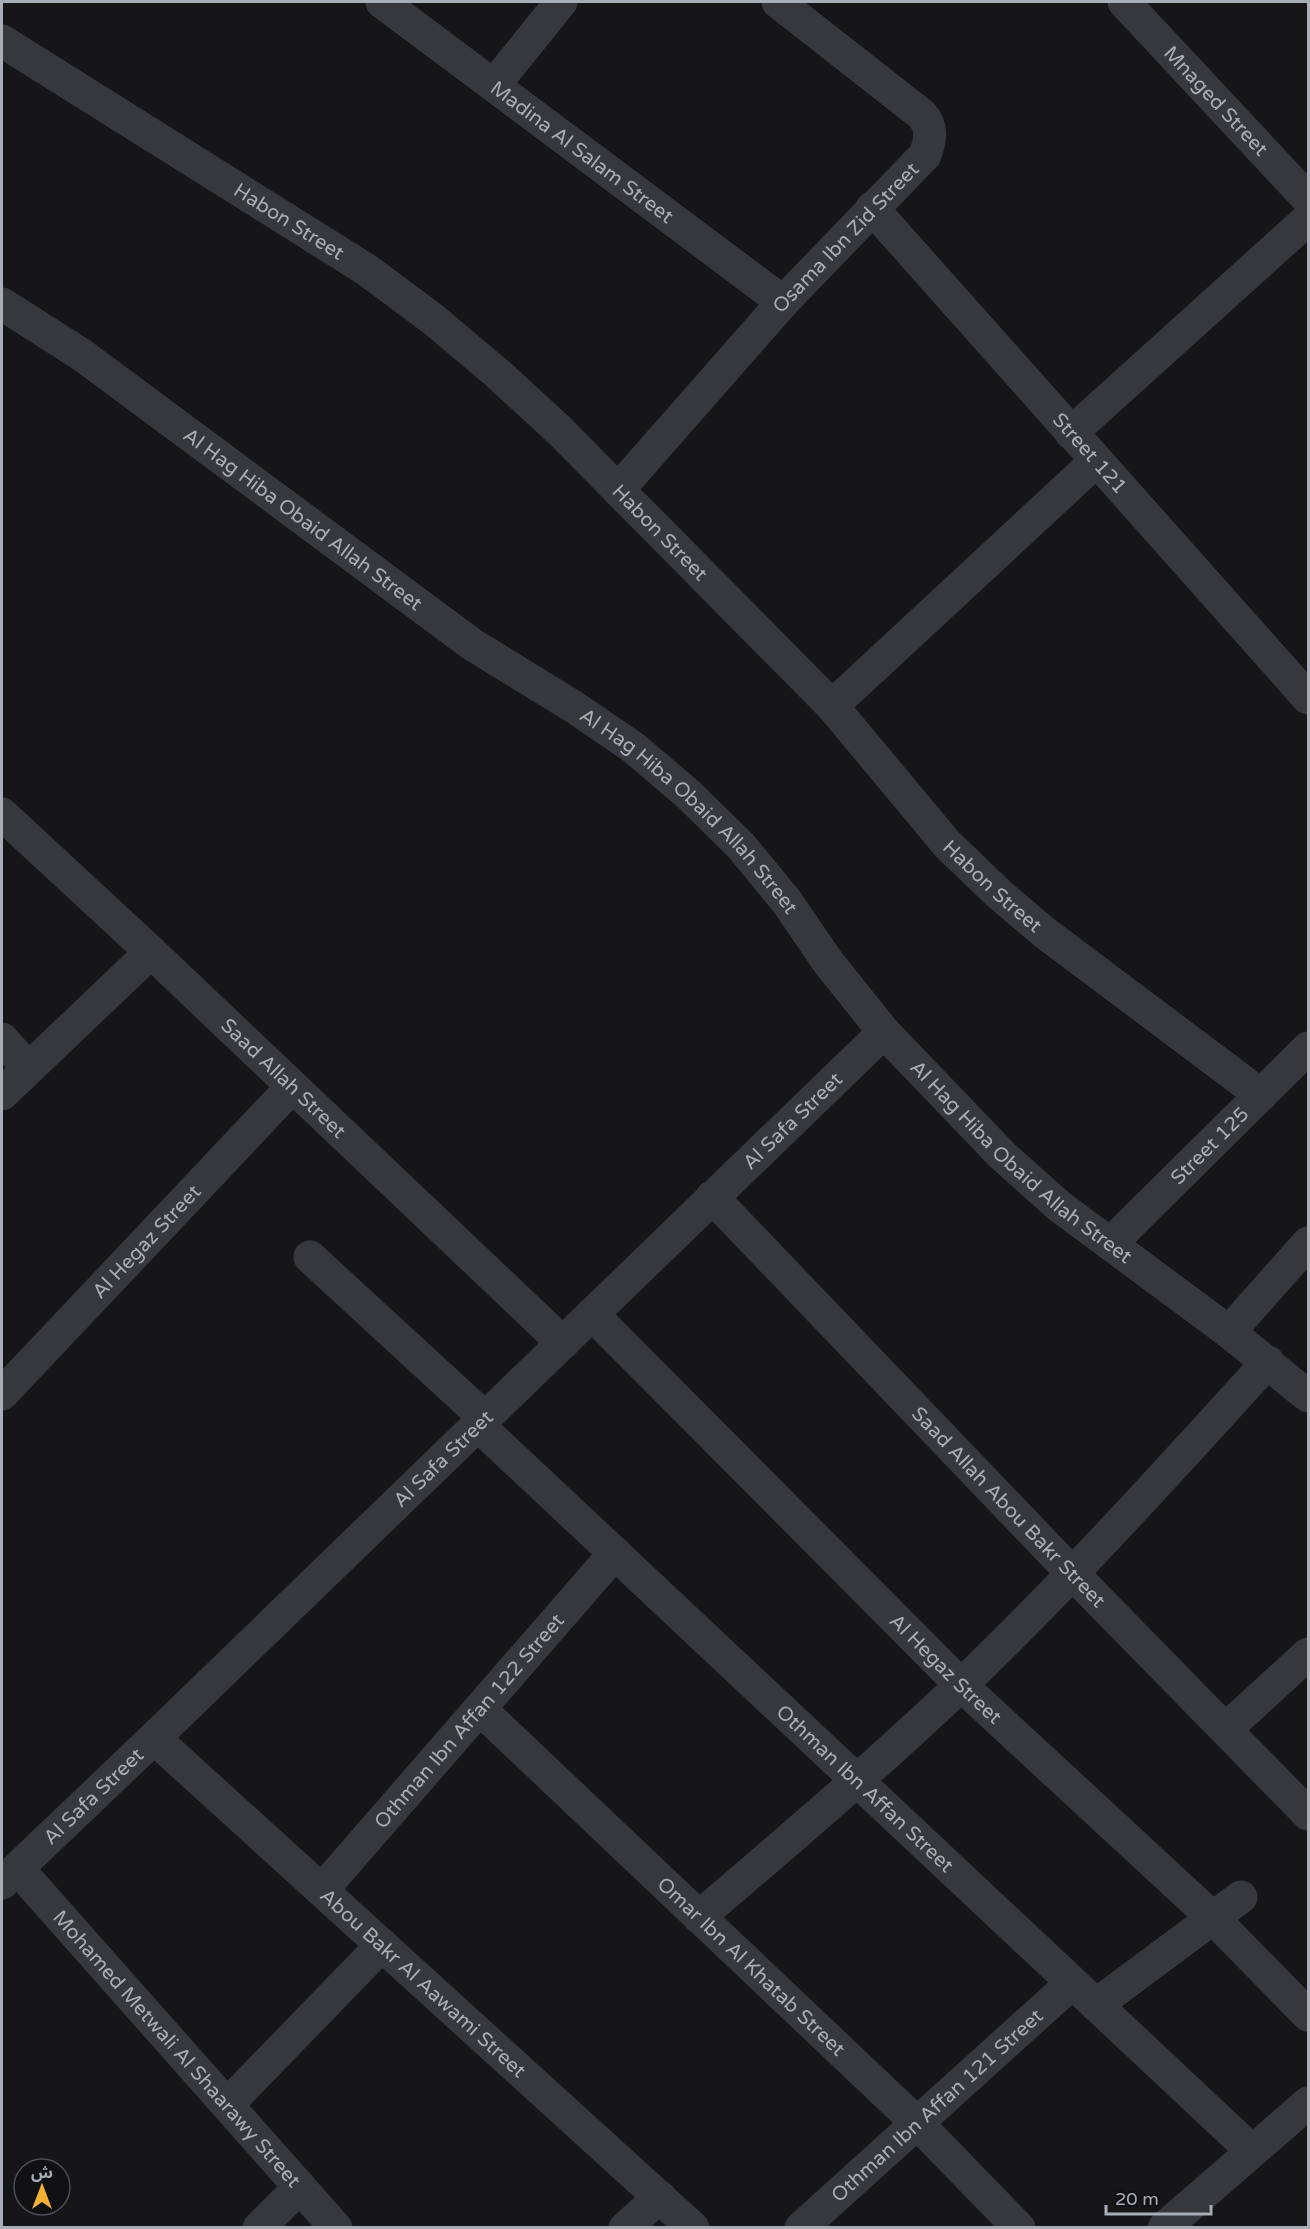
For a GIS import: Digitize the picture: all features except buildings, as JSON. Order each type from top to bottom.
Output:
[{"type":"street","name":"Madina Al Salam Street","points":[[382,2],[783,302]]},
{"type":"street","points":[[494,85],[561,2]]},
{"type":"street","name":"Osama Ibn Zid Street","points":[[618,490],[783,302],[925,155],[931,133],[928,122],[921,114],[778,2]]},
{"type":"street","name":"Mnaged Street","points":[[1124,2],[1308,199]]},
{"type":"street","name":"Habon Street","points":[[2,41],[367,270],[434,320],[559,430],[832,706],[947,844],[999,894],[1045,933],[1261,1095]]},
{"type":"street","name":"Street 121","points":[[872,208],[1308,696]]},
{"type":"street","points":[[1071,433],[1308,219]]},
{"type":"street","name":"Al Hag Hiba Obaid Allah Street","points":[[2,304],[82,355],[472,645],[574,707],[634,748],[689,795],[741,846],[787,902],[828,962],[884,1032],[1002,1155],[1059,1206],[1229,1332],[1308,1396]]},
{"type":"street","points":[[832,706],[1096,461]]},
{"type":"street","name":"Saad Allah Street","points":[[2,814],[151,952],[563,1343]]},
{"type":"street","points":[[2,1094],[151,952]]},
{"type":"street","name":"Al Safa Street","points":[[10,1876],[884,1032]]},
{"type":"street","points":[[2,1039],[28,1068]]},
{"type":"street","name":"Street 125","points":[[1110,1244],[1308,1048]]},
{"type":"street","name":"Al Hegaz Street","points":[[2,1394],[292,1087]]},
{"type":"street","name":"Saad Allah Abou Bakr Street","points":[[712,1197],[1073,1574],[1308,1814]]},
{"type":"street","points":[[1229,1332],[1308,1243]]},
{"type":"street","name":"Othman Ibn Affan Street","points":[[310,1257],[482,1421],[615,1553],[1252,2151]]},
{"type":"street","name":"Al Hegaz Street","points":[[592,1314],[962,1684],[1213,1918],[1308,2015]]},
{"type":"street","points":[[699,1917],[857,1781],[962,1684],[1073,1574],[1268,1362]]},
{"type":"street","name":"Othman Ibn Affan 122 Street","points":[[322,1890],[615,1553]]},
{"type":"street","points":[[1226,1729],[1308,1654]]},
{"type":"street","name":"Omar Ibn Al Khatab Street","points":[[480,1709],[917,2123],[1019,2228]]},
{"type":"street","name":"Abou Bakr Al Aawami Street","points":[[154,1738],[693,2228]]},
{"type":"street","name":"Mohamed Metwali Al Shaarawy Street","points":[[10,1876],[227,2105],[336,2228]]},
{"type":"street","points":[[1096,2005],[1241,1897]]},
{"type":"street","points":[[227,2105],[382,1945]]},
{"type":"street","name":"Othman Ibn Affan 121 Street","points":[[801,2228],[1072,1983]]},
{"type":"street","points":[[1164,2228],[1308,2103]]},
{"type":"street","points":[[259,2228],[300,2187]]},
{"type":"street","points":[[625,2228],[660,2197]]}]
